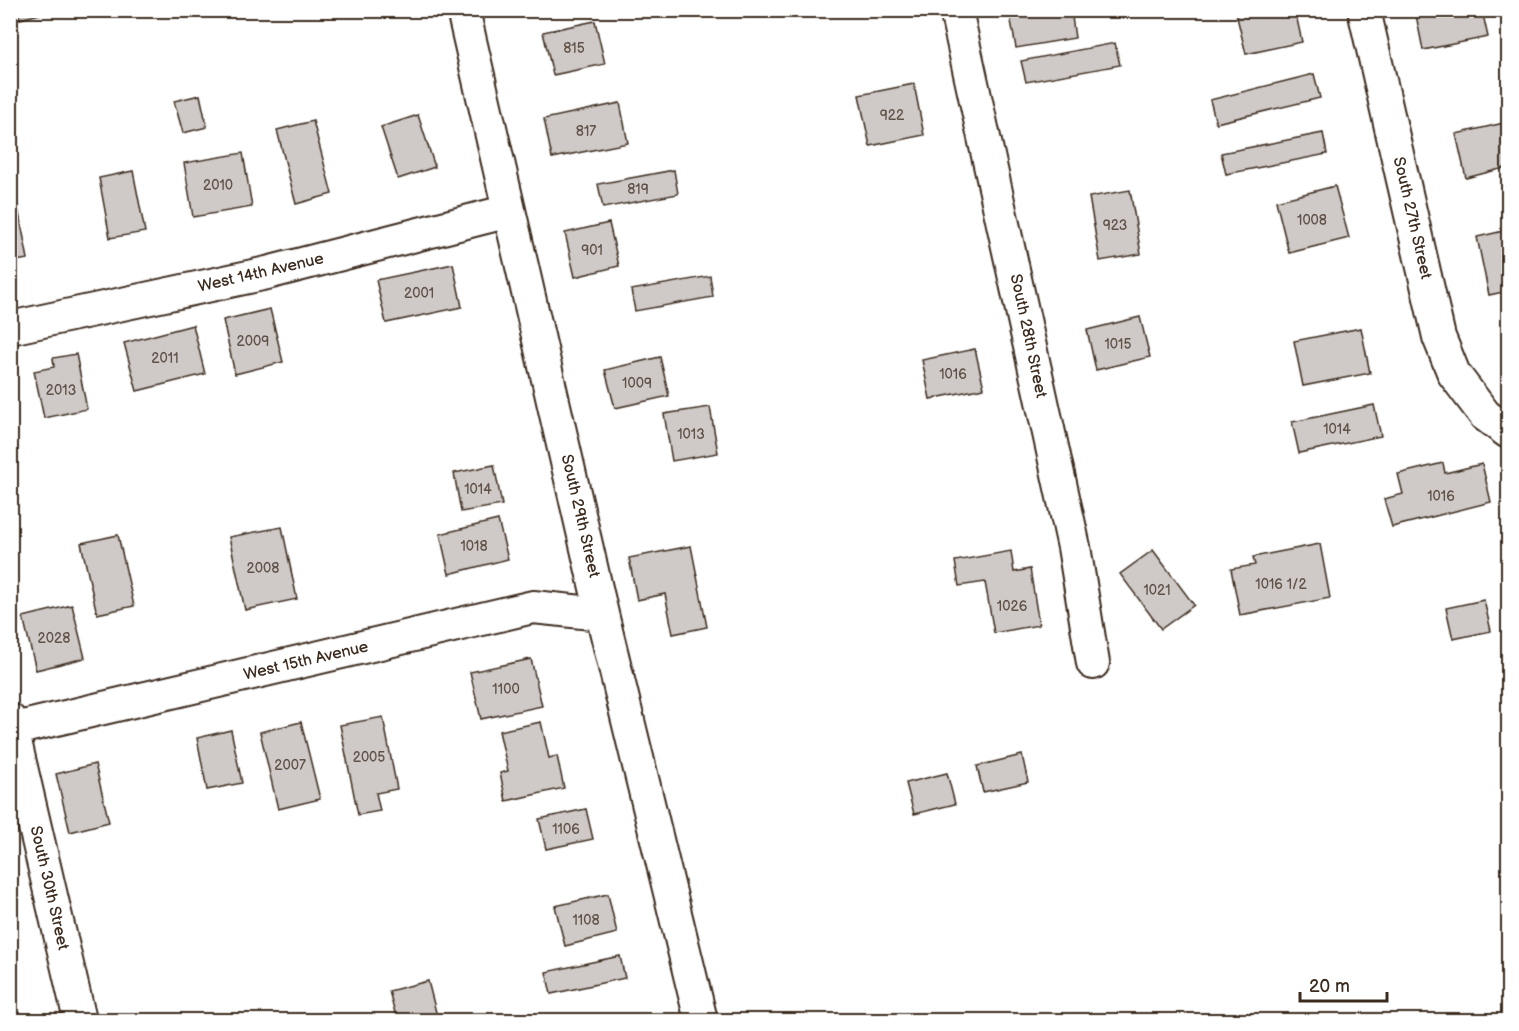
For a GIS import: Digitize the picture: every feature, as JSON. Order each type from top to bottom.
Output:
[{"type":"street","name":"South 29th Street","points":[[463,10],[602,614],[701,1020]]},
{"type":"street","name":"South 28th Street","points":[[956,10],[1074,547],[1093,663]]},
{"type":"street","name":"South 27th Street","points":[[1364,10],[1439,337],[1454,375],[1497,423]]},
{"type":"street","name":"West 14th Avenue","points":[[10,328],[267,273],[509,211]]},
{"type":"street","name":"West 15th Avenue","points":[[11,727],[533,608],[602,614]]},
{"type":"street","name":"South 30th Street","points":[[11,727],[80,1020]]},
{"type":"building","points":[[18,10],[56,10],[20,19]]},
{"type":"building","points":[[513,10],[550,10],[514,17]]},
{"type":"building","points":[[1009,10],[1071,10],[1075,38],[1016,48]]},
{"type":"building","points":[[1246,10],[1295,10],[1302,42],[1246,54],[1236,13]]},
{"type":"building","points":[[1415,10],[1482,10],[1488,37],[1423,50]]},
{"type":"building","points":[[595,21],[605,64],[553,75],[543,32]]},
{"type":"building","points":[[1115,43],[1120,65],[1026,82],[1021,61]]},
{"type":"building","points":[[1314,74],[1320,98],[1216,123],[1210,100]]},
{"type":"building","points":[[914,84],[924,135],[870,146],[859,95]]},
{"type":"building","points":[[200,95],[207,127],[183,133],[174,101]]},
{"type":"building","points":[[620,103],[628,143],[552,158],[544,119]]},
{"type":"building","points":[[418,115],[435,167],[398,179],[381,127]]},
{"type":"building","points":[[313,121],[332,194],[296,204],[277,130]]},
{"type":"building","points":[[1508,122],[1508,167],[1466,178],[1456,134]]},
{"type":"building","points":[[1323,133],[1327,154],[1226,174],[1221,153]]},
{"type":"building","points":[[243,153],[252,207],[193,217],[184,163]]},
{"type":"building","points":[[674,170],[678,194],[603,208],[598,184]]},
{"type":"building","points":[[133,171],[145,232],[110,238],[99,178]]},
{"type":"building","points":[[1335,186],[1349,238],[1289,253],[1276,201]]},
{"type":"building","points":[[1130,190],[1141,254],[1100,261],[1089,197]]},
{"type":"building","points":[[17,203],[28,259],[10,262],[10,205]]},
{"type":"building","points":[[609,223],[619,266],[575,277],[565,233]]},
{"type":"building","points":[[1508,230],[1508,291],[1489,295],[1477,237]]},
{"type":"building","points":[[453,264],[462,307],[386,323],[376,280]]},
{"type":"building","points":[[710,276],[713,297],[635,311],[631,290]]},
{"type":"building","points":[[270,309],[283,362],[235,374],[223,320]]},
{"type":"building","points":[[1140,317],[1150,357],[1096,370],[1087,330]]},
{"type":"building","points":[[193,325],[205,374],[137,391],[124,343]]},
{"type":"building","points":[[1361,328],[1370,373],[1303,386],[1294,341]]},
{"type":"building","points":[[975,349],[984,388],[930,399],[922,360]]},
{"type":"building","points":[[76,354],[87,409],[44,418],[34,371],[54,367],[53,358]]},
{"type":"building","points":[[660,357],[669,396],[615,408],[605,370]]},
{"type":"building","points":[[1374,405],[1381,436],[1299,453],[1292,422]]},
{"type":"building","points":[[710,407],[718,453],[672,461],[664,414]]},
{"type":"building","points":[[1443,463],[1445,473],[1482,464],[1491,502],[1392,527],[1384,499],[1403,494],[1398,474]]},
{"type":"building","points":[[494,465],[502,505],[461,512],[454,473]]},
{"type":"building","points":[[498,520],[508,559],[449,574],[440,534]]},
{"type":"building","points":[[282,527],[297,599],[245,610],[229,537]]},
{"type":"building","points":[[118,535],[134,606],[97,614],[81,543]]},
{"type":"building","points":[[1320,544],[1330,598],[1240,615],[1231,569],[1255,565],[1253,557]]},
{"type":"building","points":[[691,546],[707,627],[673,634],[665,594],[637,600],[629,558]]},
{"type":"building","points":[[1153,550],[1194,605],[1161,629],[1120,574]]},
{"type":"building","points":[[1011,551],[1014,572],[1030,569],[1039,625],[994,633],[985,582],[959,586],[955,561]]},
{"type":"building","points":[[1484,600],[1491,631],[1453,639],[1446,608]]},
{"type":"building","points":[[72,605],[85,658],[36,670],[23,617]]},
{"type":"building","points":[[531,659],[542,706],[481,719],[470,672]]},
{"type":"building","points":[[383,717],[397,789],[376,793],[380,811],[358,815],[340,725]]},
{"type":"building","points":[[301,722],[320,799],[278,809],[260,732]]},
{"type":"building","points":[[541,722],[549,758],[557,756],[564,788],[506,801],[500,773],[508,771],[499,731]]},
{"type":"building","points":[[231,730],[242,783],[207,790],[197,738]]},
{"type":"building","points":[[1022,755],[1028,782],[983,792],[977,766]]},
{"type":"building","points":[[95,764],[109,822],[70,832],[56,774]]},
{"type":"building","points":[[947,773],[955,804],[914,814],[906,783]]},
{"type":"building","points":[[586,809],[593,839],[546,849],[539,819]]},
{"type":"building","points":[[608,894],[617,933],[565,946],[555,906]]},
{"type":"building","points":[[620,956],[625,978],[551,994],[546,972]]},
{"type":"building","points":[[428,981],[438,1020],[397,1020],[389,991]]}]
